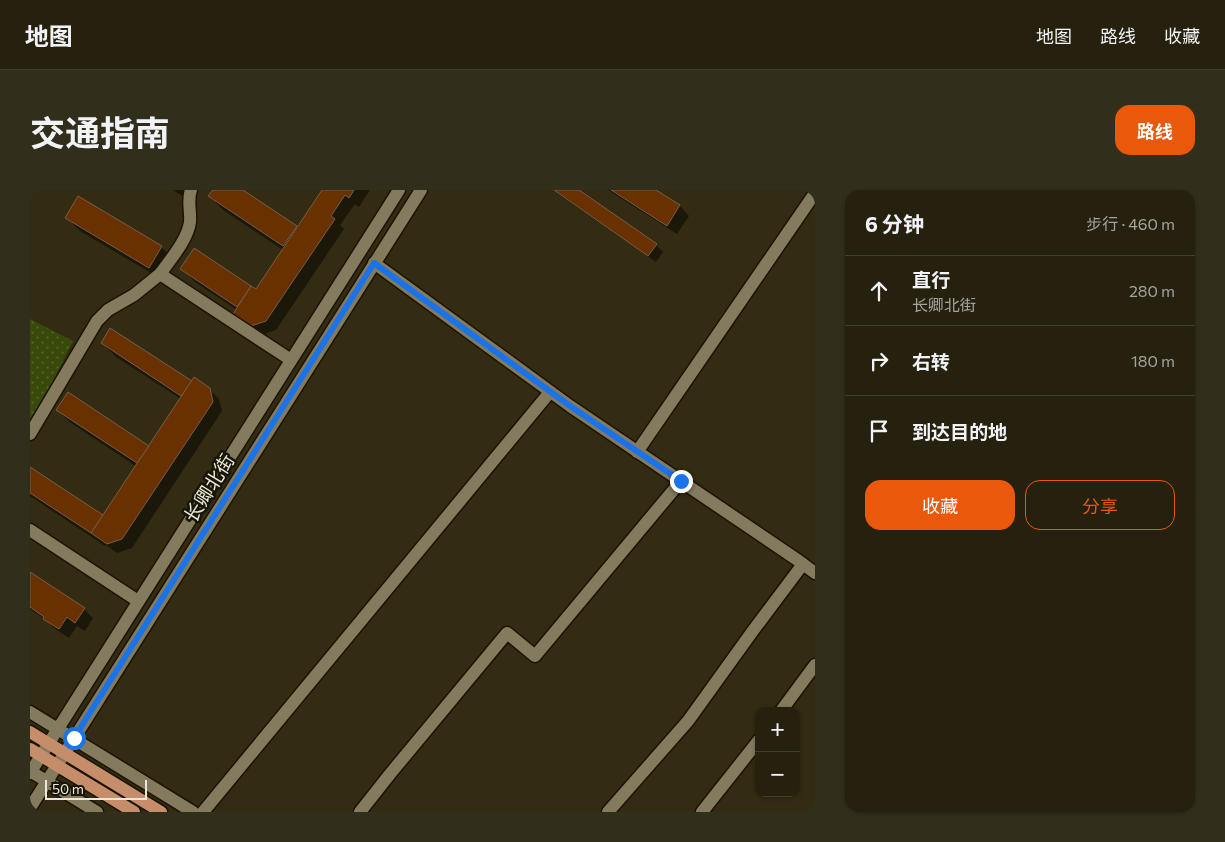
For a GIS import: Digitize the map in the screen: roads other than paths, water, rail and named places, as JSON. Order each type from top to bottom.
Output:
[{"type":"main road","points":[[30,732],[161,812]]},
{"type":"main road","points":[[36,752],[134,812]]},
{"type":"street","points":[[30,434],[97,321],[108,310],[134,294],[160,274],[184,240],[190,223],[189,195],[191,190]]},
{"type":"street","name":"长卿北街","points":[[30,772],[36,752],[48,744],[58,729],[399,190]]},
{"type":"street","name":"长卿北街","points":[[30,808],[421,190]]},
{"type":"street","points":[[637,452],[815,193]]},
{"type":"street","points":[[374,263],[550,392],[815,573]]},
{"type":"street","points":[[160,274],[291,360]]},
{"type":"street","points":[[203,812],[550,392]]},
{"type":"street","points":[[360,812],[507,633],[535,656],[681,481]]},
{"type":"street","points":[[30,530],[138,601]]},
{"type":"street","points":[[608,812],[688,721],[803,564]]},
{"type":"street","points":[[784,707],[815,665]]},
{"type":"street","points":[[30,712],[193,812]]},
{"type":"street","points":[[702,812],[755,745]]},
{"type":"street","points":[[30,772],[97,812]]}]
